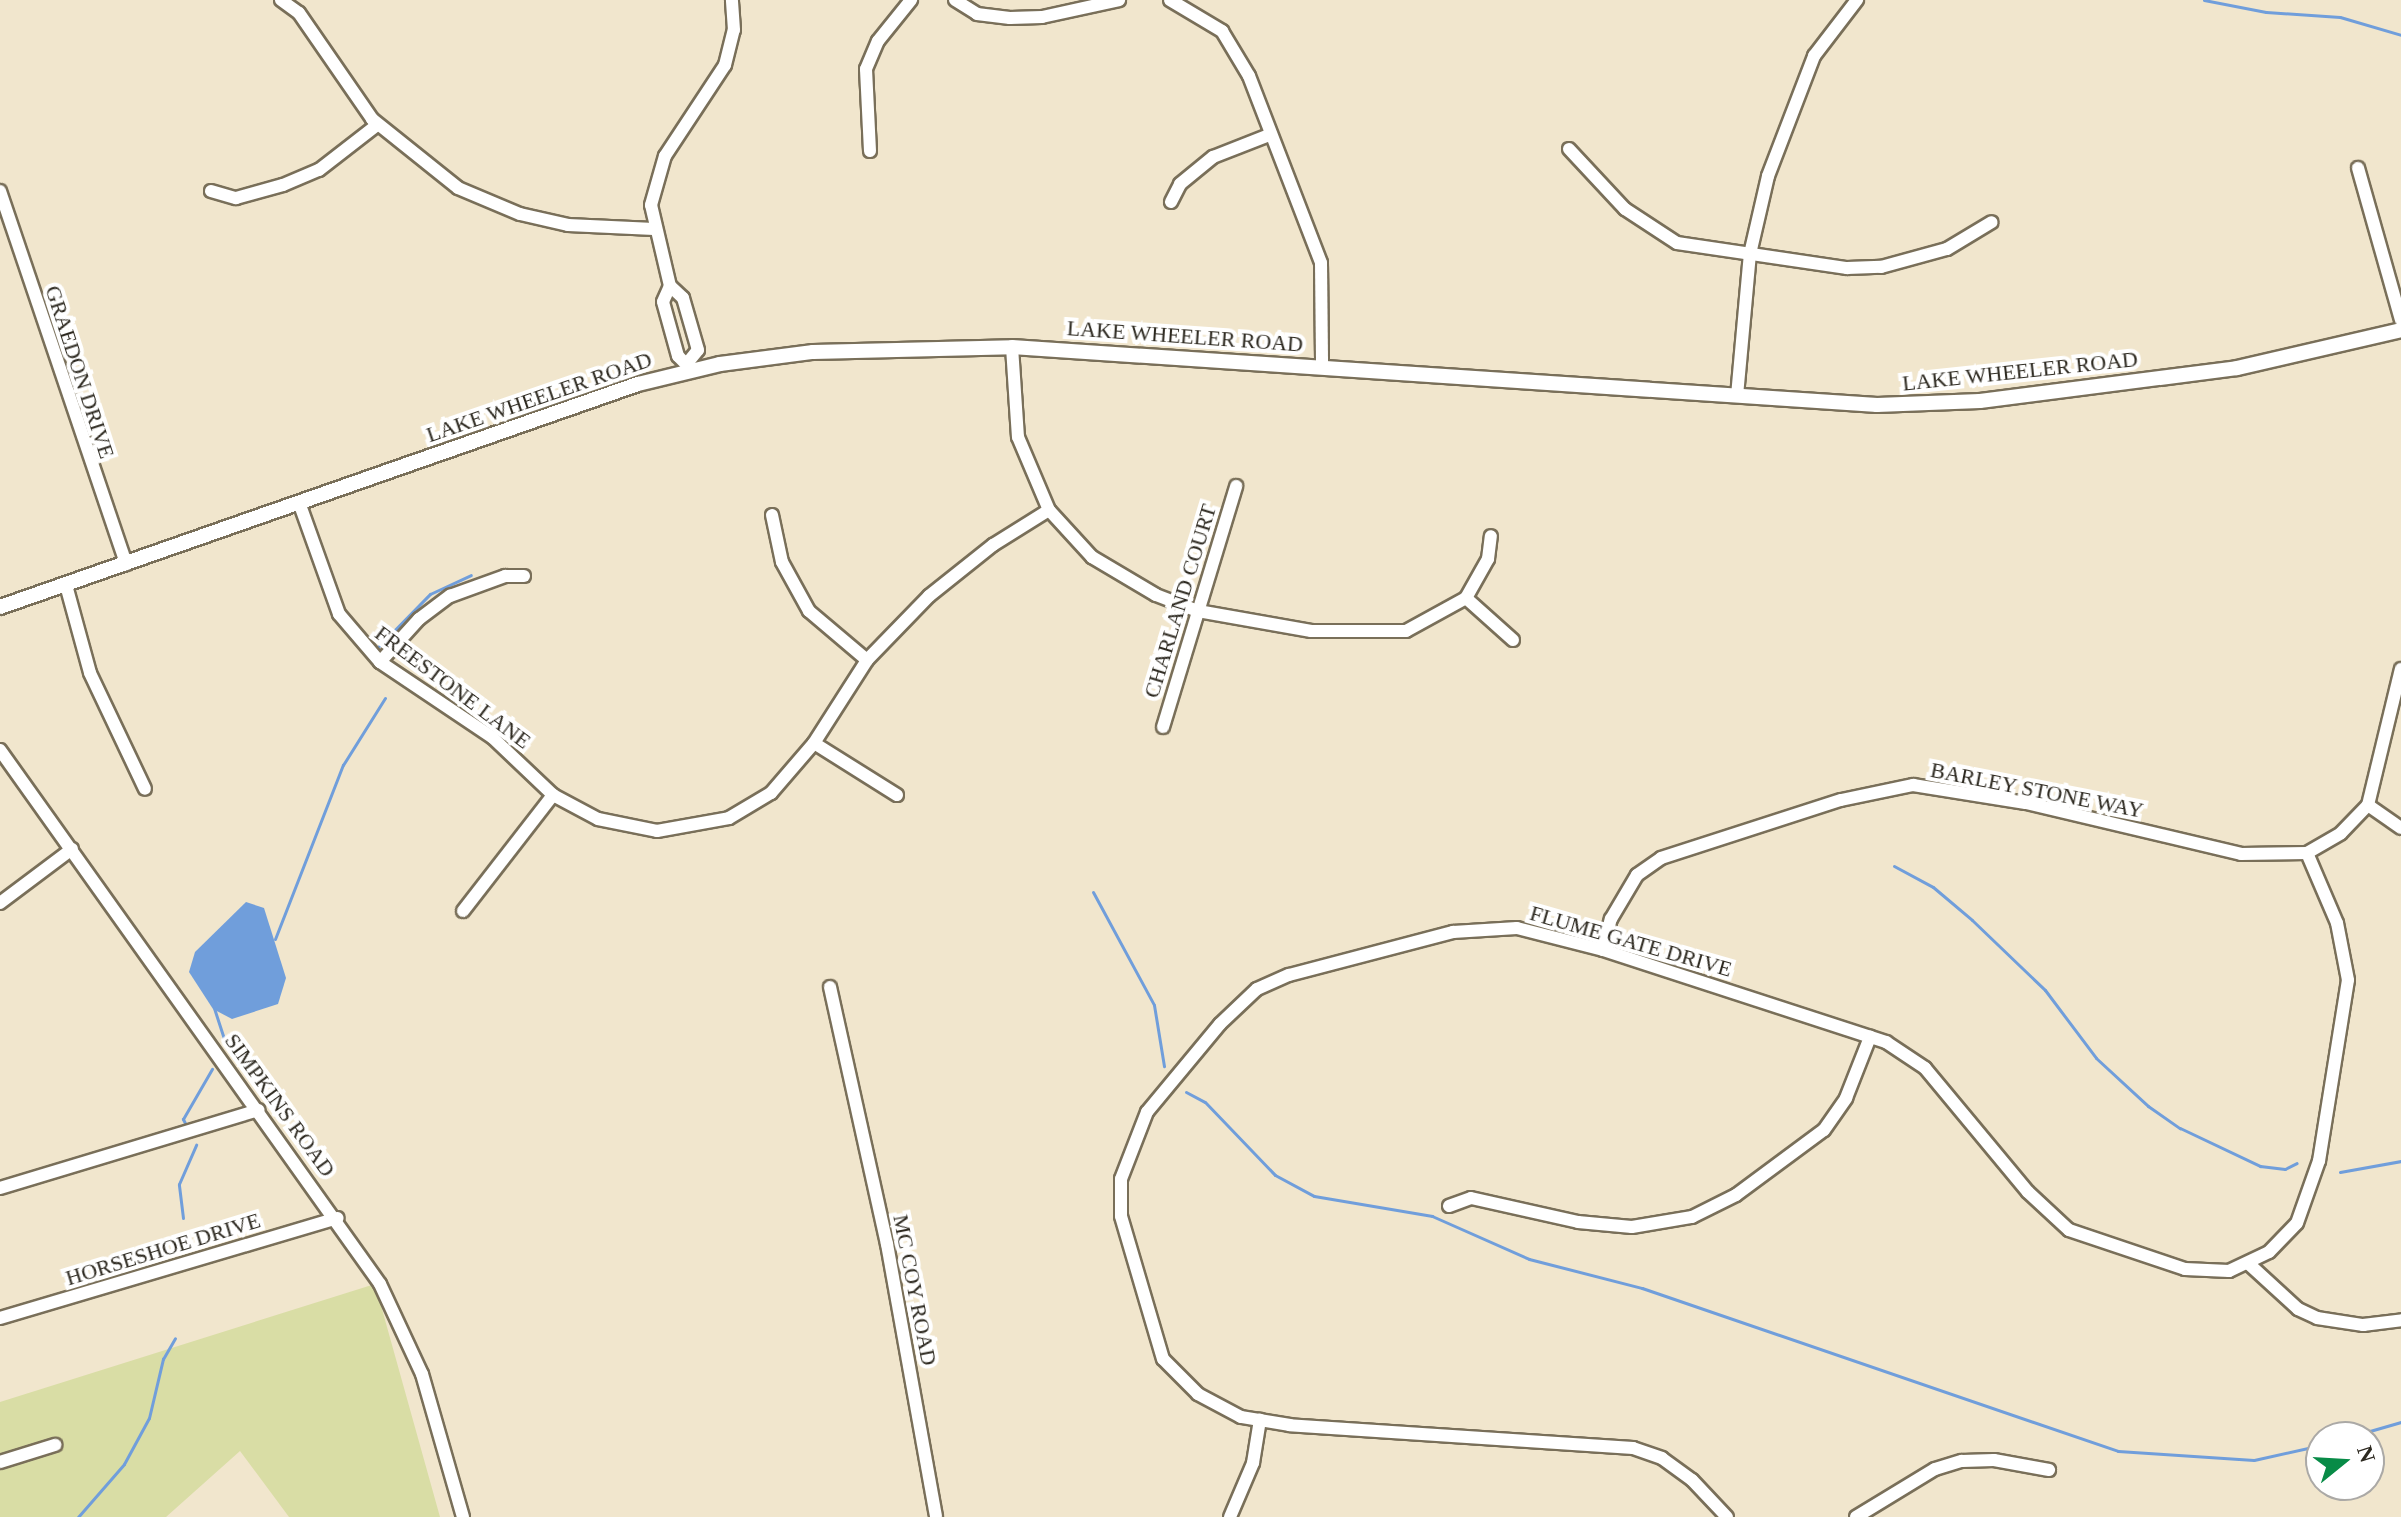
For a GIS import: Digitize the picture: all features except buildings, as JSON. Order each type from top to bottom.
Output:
[{"type":"street","points":[[281,0],[299,13],[377,125],[458,188],[520,214],[568,225],[654,229]]},
{"type":"street","points":[[670,286],[663,302],[678,356],[690,366],[698,350],[683,298],[670,286],[654,229],[654,185],[665,156],[708,96],[733,44],[732,0]]},
{"type":"street","points":[[870,151],[866,69],[878,41],[911,0]]},
{"type":"street","points":[[955,0],[977,14],[1010,18],[1042,17],[1119,0]]},
{"type":"street","points":[[1170,0],[1222,31],[1238,52],[1321,263],[1322,367]]},
{"type":"street","points":[[1737,396],[1750,254],[1768,176],[1796,92],[1831,29],[1857,0]]},
{"type":"street","points":[[211,191],[236,198],[283,185],[331,162],[377,125]]},
{"type":"street","points":[[1171,202],[1180,184],[1213,157],[1269,135]]},
{"type":"street","points":[[1569,149],[1625,209],[1677,243],[1847,268],[1881,267],[1947,249],[1992,222]]},
{"type":"street","points":[[2358,168],[2401,320]]},
{"type":"street","name":"GRAEDON DRIVE","points":[[0,191],[126,564]]},
{"type":"street","name":"LAKE WHEELER ROAD","points":[[0,607],[300,505],[690,366],[813,352],[1012,347],[1737,396],[1920,405],[2181,376],[2294,358],[2401,330]]},
{"type":"street","points":[[1012,347],[1018,437],[1049,510],[1116,574],[1198,611],[1311,631],[1383,634],[1429,623],[1466,598],[1488,559],[1491,536]]},
{"type":"street","name":"CHARLAND COURT","points":[[1163,727],[1236,486]]},
{"type":"street","name":"FREESTONE LANE","points":[[300,505],[339,614],[380,662],[493,738],[553,795],[618,826],[657,831],[704,825],[729,818],[771,793],[814,743],[867,660],[953,574],[1049,510]]},
{"type":"street","points":[[772,515],[782,562],[809,611],[867,660]]},
{"type":"street","points":[[380,662],[419,619],[450,596],[505,576],[524,576]]},
{"type":"street","points":[[66,585],[90,673],[145,789]]},
{"type":"street","points":[[1466,598],[1513,640]]},
{"type":"street","points":[[2401,669],[2368,805],[2401,828]]},
{"type":"street","points":[[814,743],[897,795]]},
{"type":"street","name":"SIMPKINS ROAD","points":[[0,750],[337,1218],[406,1333],[463,1517]]},
{"type":"street","name":"BARLEY STONE WAY","points":[[1603,950],[1611,919],[1637,875],[1661,858],[1841,800],[1913,785],[2026,803],[2241,854],[2307,853],[2341,833],[2368,805]]},
{"type":"street","points":[[463,911],[553,795]]},
{"type":"street","points":[[0,903],[72,849]]},
{"type":"street","name":"FLUME GATE DRIVE","points":[[1727,1517],[1692,1480],[1662,1458],[1633,1448],[1260,1420],[1241,1417],[1198,1394],[1163,1359],[1121,1216],[1121,1179],[1147,1112],[1220,1024],[1257,989],[1289,975],[1487,927],[1517,928],[1603,950],[1870,1037],[1904,1051],[1925,1068],[2028,1192],[2069,1230],[2185,1269],[2208,1273],[2250,1265],[2283,1239],[2310,1200],[2347,1006],[2343,944],[2307,853]]},
{"type":"street","name":"MC COY ROAD","points":[[830,987],[887,1244],[936,1517]]},
{"type":"street","points":[[1449,1206],[1471,1198],[1578,1222],[1632,1227],[1692,1217],[1736,1195],[1824,1130],[1846,1098],[1870,1037]]},
{"type":"street","points":[[0,1188],[258,1110]]},
{"type":"street","name":"HORSESHOE DRIVE","points":[[0,1318],[337,1218]]},
{"type":"street","points":[[2250,1265],[2298,1309],[2317,1318],[2363,1325],[2401,1320]]},
{"type":"street","points":[[1230,1517],[1253,1463],[1260,1420]]},
{"type":"street","points":[[0,1462],[55,1445]]},
{"type":"street","points":[[1856,1517],[1935,1469],[1962,1461],[1994,1460],[2049,1470]]},
{"type":"green space","points":[[375,1284],[440,1517],[289,1517],[240,1451],[166,1517],[0,1517],[0,1402]]},
{"type":"water","points":[[246,902],[264,908],[286,978],[278,1004],[232,1019],[213,1009],[189,972],[195,952]]},
{"type":"waterway","points":[[2204,0],[2266,12],[2340,17],[2401,35]]},
{"type":"waterway","points":[[379,646],[430,594],[471,575]]},
{"type":"waterway","points":[[275,939],[343,765],[385,698]]},
{"type":"waterway","points":[[1894,866],[1933,887],[1972,920],[2045,990],[2096,1058],[2148,1106],[2180,1128],[2260,1166],[2285,1169],[2297,1163]]},
{"type":"waterway","points":[[1093,892],[1154,1005],[1164,1066]]},
{"type":"waterway","points":[[214,1008],[226,1046]]},
{"type":"waterway","points":[[186,1125],[183,1119],[212,1069]]},
{"type":"waterway","points":[[1186,1092],[1205,1102],[1275,1175],[1314,1196],[1432,1216],[1529,1259],[1642,1288],[2118,1451],[2254,1460],[2305,1449]]},
{"type":"waterway","points":[[183,1218],[179,1184],[196,1145]]},
{"type":"waterway","points":[[2340,1172],[2401,1161]]},
{"type":"waterway","points":[[78,1517],[124,1464],[149,1418],[163,1359],[175,1338]]},
{"type":"waterway","points":[[2385,1427],[2401,1422]]}]
